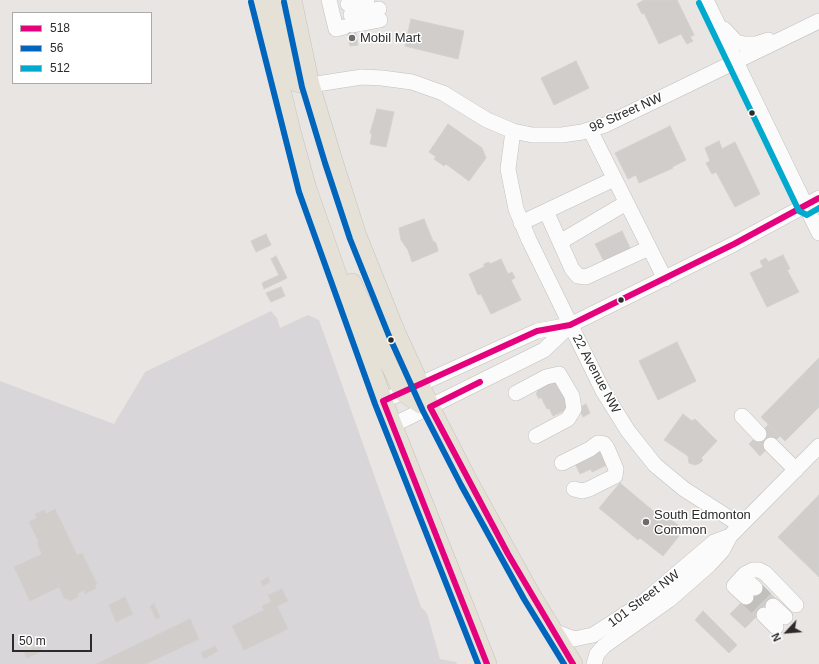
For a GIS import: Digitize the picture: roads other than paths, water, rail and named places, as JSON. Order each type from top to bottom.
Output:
[{"type":"main road","points":[[260,0],[278,81],[307,189],[383,401],[487,664]]},
{"type":"main road","points":[[273,0],[289,72],[296,82],[310,85]]},
{"type":"main road","points":[[292,0],[310,85],[358,236],[379,292],[416,401],[430,407],[504,547],[551,630],[573,664]]},
{"type":"main road","points":[[307,189],[411,388]]},
{"type":"street","points":[[706,0],[726,32],[736,42],[756,44],[796,32]]},
{"type":"street","points":[[706,0],[819,232]]},
{"type":"street","points":[[341,15],[375,9]]},
{"type":"street","name":"98 Street NW","points":[[310,85],[362,77],[412,82],[443,93],[486,120],[513,131],[532,135],[551,136],[590,130],[612,122],[819,21]]},
{"type":"street","points":[[590,130],[665,279]]},
{"type":"street","name":"22 Avenue NW","points":[[513,131],[508,169],[512,196],[521,223],[603,391],[645,456],[674,481],[740,525]]},
{"type":"street","points":[[521,223],[614,179]]},
{"type":"street","points":[[383,401],[537,331],[570,325],[665,279],[806,207],[819,198]]},
{"type":"street","points":[[560,242],[626,203]]},
{"type":"street","points":[[546,211],[572,269],[578,276],[586,277],[649,248]]},
{"type":"street","points":[[393,425],[544,350],[570,325]]},
{"type":"street","points":[[516,393],[546,377],[559,374],[563,379],[574,404],[572,415],[561,424],[535,433]]},
{"type":"street","points":[[742,416],[759,434]]},
{"type":"street","points":[[562,463],[590,449],[598,443],[604,444],[607,448],[616,469],[615,476],[589,489],[574,489]]},
{"type":"street","points":[[771,445],[796,470]]},
{"type":"street","name":"101 Street NW","points":[[594,664],[598,654],[604,646],[669,600],[709,565],[722,551],[730,536],[740,525],[819,446]]},
{"type":"street","name":"101 Street NW","points":[[551,630],[574,639],[593,635],[641,604],[714,542],[730,536]]},
{"type":"street","points":[[750,593],[740,579],[753,570],[759,570],[765,573],[796,604]]},
{"type":"street","points":[[768,610],[780,622]]},
{"type":"tunnel","points":[[755,588],[773,606]]},
{"type":"tunnel","points":[[746,597],[764,615]]},
{"type":"place","name":"Mobil Mart","points":[[352,38]]},
{"type":"place","name":"South Edmonton Common","points":[[646,522]]}]
